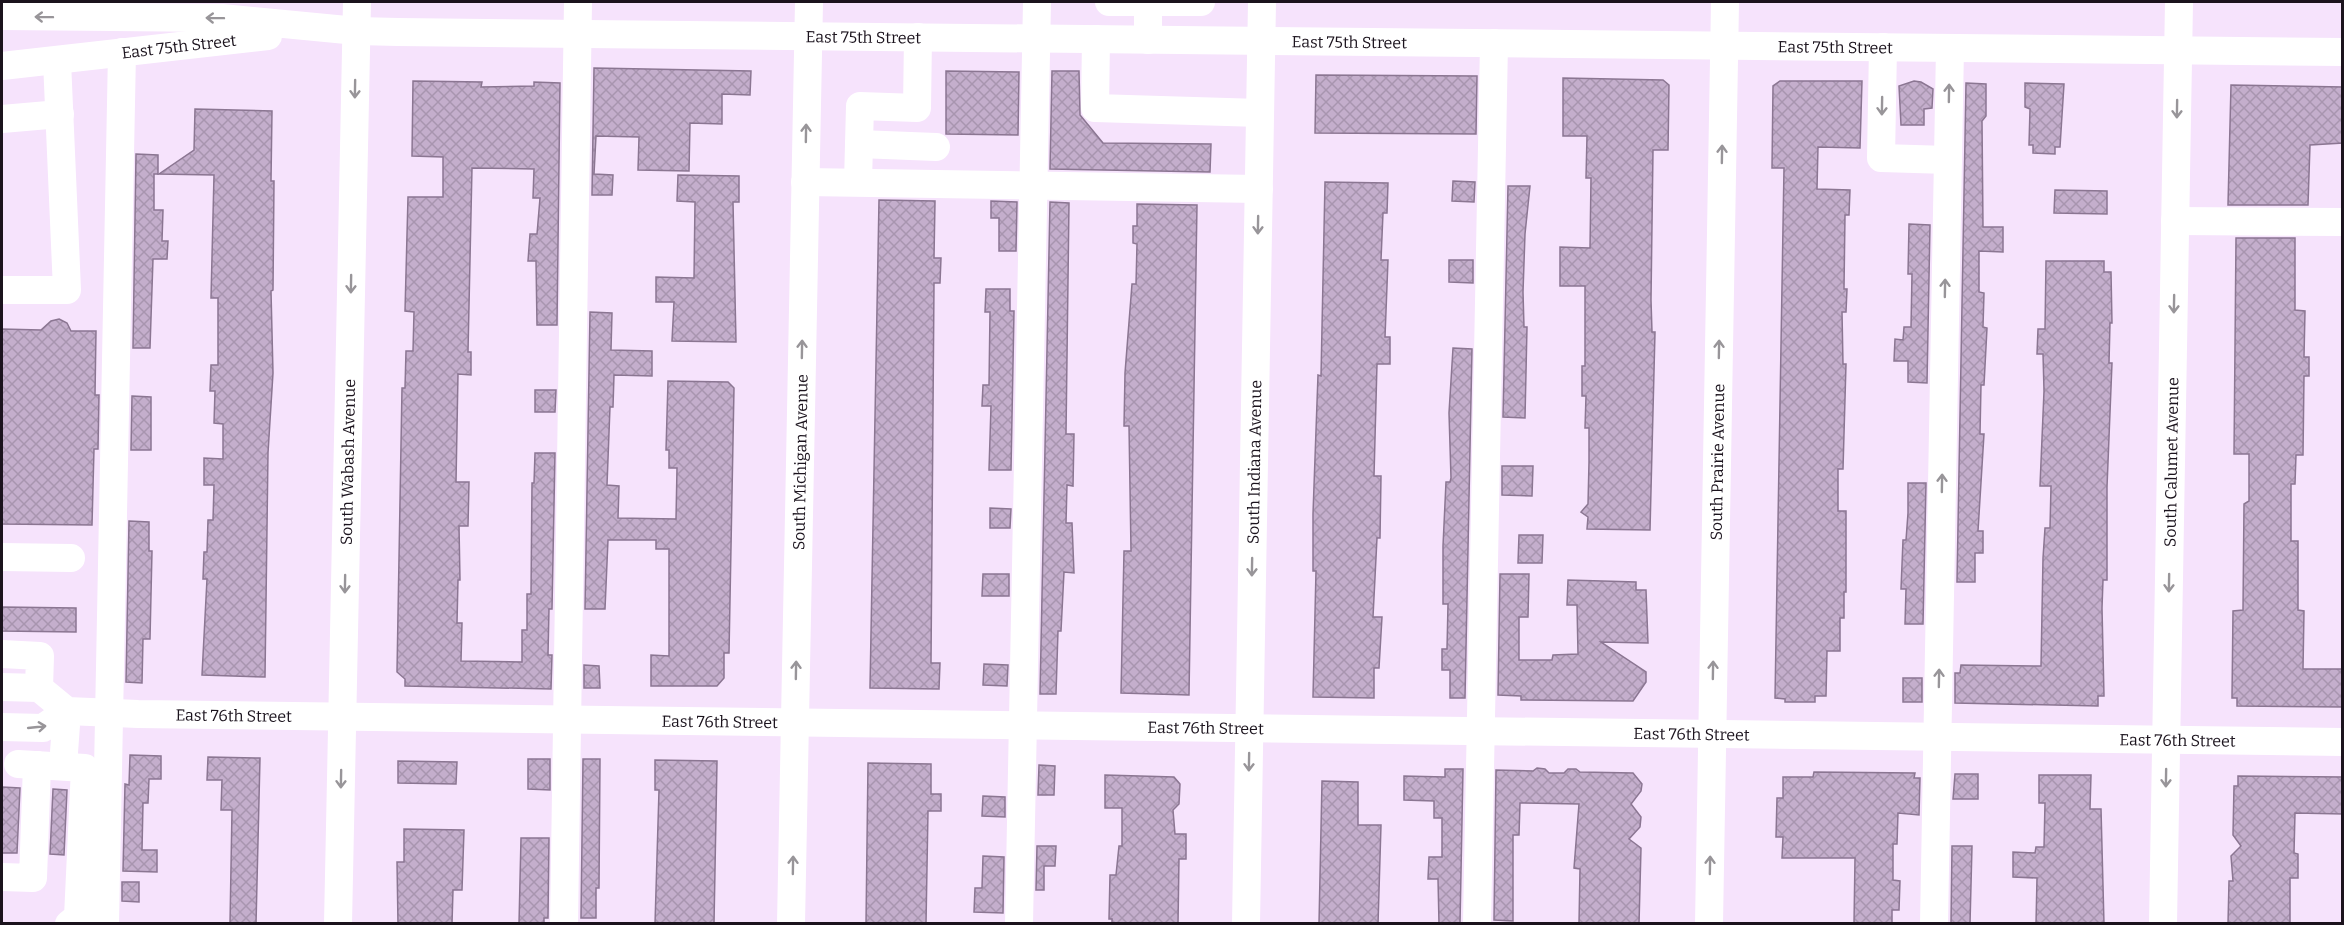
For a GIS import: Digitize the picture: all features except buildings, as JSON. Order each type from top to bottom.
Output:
[{"type":"street","name":"South Wabash Avenue","points":[[338,924],[357,2]]},
{"type":"street","points":[[564,924],[578,2]]},
{"type":"street","name":"South Michigan Avenue","points":[[791,924],[809,2]]},
{"type":"street","points":[[1019,924],[1037,2]]},
{"type":"street","points":[[1109,2],[1201,2]]},
{"type":"street","points":[[1148,2],[1148,40]]},
{"type":"street","name":"South Indiana Avenue","points":[[1246,924],[1262,2]]},
{"type":"street","name":"South Prairie Avenue","points":[[1708,924],[1725,2]]},
{"type":"street","name":"South Calumet Avenue","points":[[2163,924],[2179,2]]},
{"type":"street","name":"East 75th Street","points":[[2,16],[84,9],[123,9],[357,31]]},
{"type":"street","name":"East 75th Street","points":[[2,66],[226,39],[357,31],[2343,52]]},
{"type":"street","points":[[858,182],[860,106],[917,108],[918,37]]},
{"type":"street","points":[[1096,39],[1095,108],[1260,112]]},
{"type":"street","points":[[1477,924],[1494,43]]},
{"type":"street","points":[[1883,47],[1881,158],[1948,160]]},
{"type":"street","points":[[1934,924],[1950,48]]},
{"type":"street","points":[[105,924],[122,52]]},
{"type":"street","points":[[2,290],[67,290],[57,61]]},
{"type":"street","points":[[2,119],[60,114]]},
{"type":"street","points":[[859,144],[936,147]]},
{"type":"street","points":[[805,182],[1258,189]]},
{"type":"street","points":[[2175,221],[2343,222]]},
{"type":"street","points":[[2,557],[71,558]]},
{"type":"street","points":[[2,654],[40,656],[39,688]]},
{"type":"street","points":[[2,687],[39,688],[67,711]]},
{"type":"street","points":[[2,727],[44,728],[67,711]]},
{"type":"street","points":[[2,877],[33,878],[39,765],[67,711]]},
{"type":"street","name":"East 76th Street","points":[[67,711],[342,717],[2343,742]]},
{"type":"street","points":[[39,765],[85,768],[78,917],[69,924]]}]
